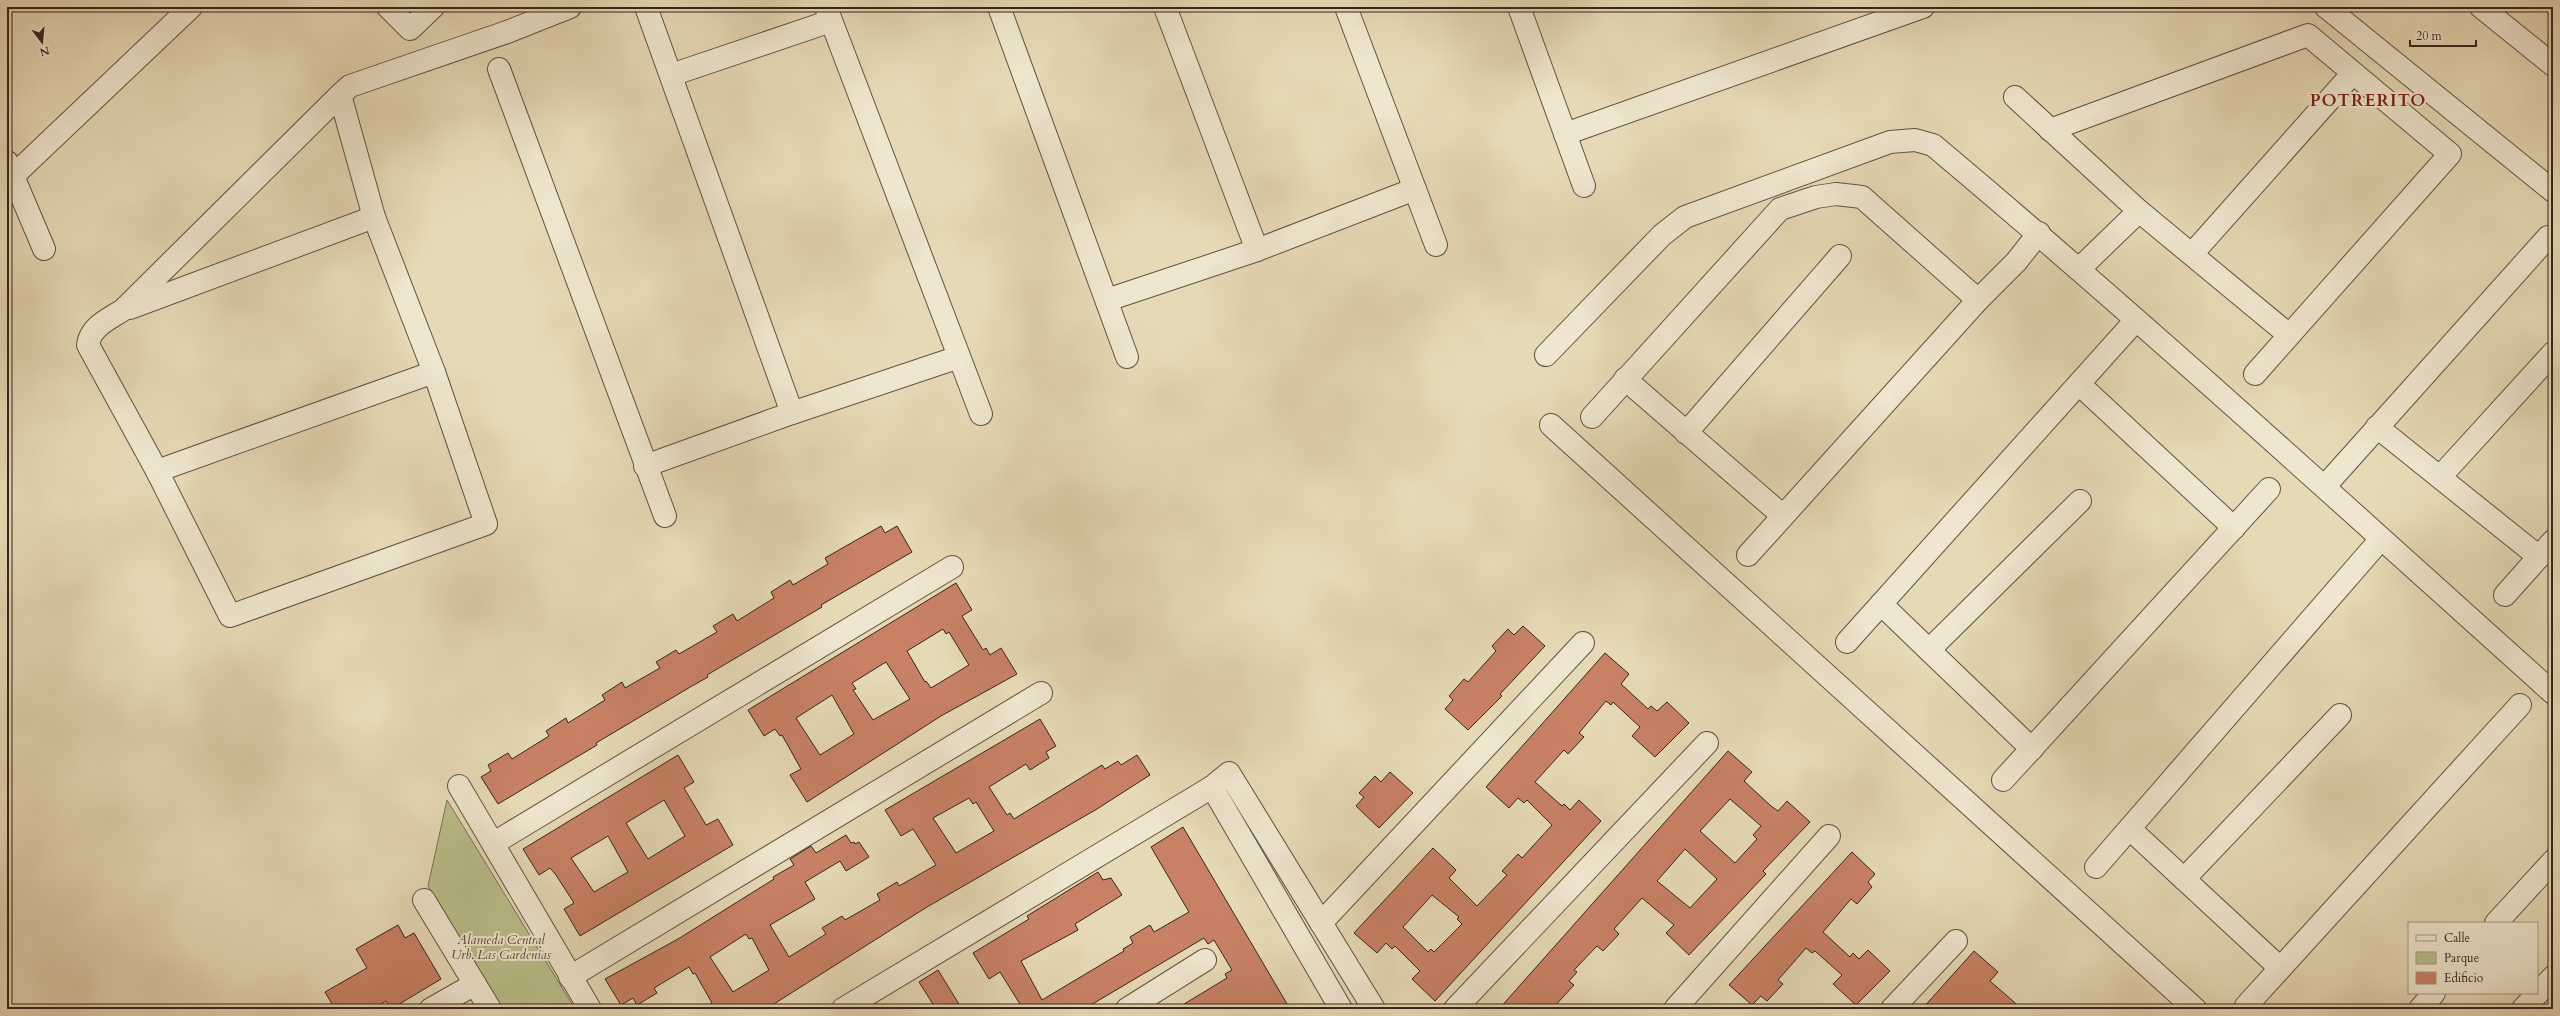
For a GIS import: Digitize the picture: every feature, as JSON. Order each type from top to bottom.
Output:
[{"type":"street","points":[[44,249],[11,169],[191,7]]},
{"type":"street","points":[[388,7],[410,29],[429,8]]},
{"type":"street","points":[[340,95],[374,217],[434,372],[486,524],[230,616],[157,471],[88,345],[92,334],[98,326],[123,310],[340,95],[350,86],[507,32],[570,7]]},
{"type":"street","points":[[646,7],[792,413]]},
{"type":"street","points":[[999,7],[1127,357]]},
{"type":"street","points":[[1165,7],[1257,250]]},
{"type":"street","points":[[1346,7],[1436,245]]},
{"type":"street","points":[[1518,7],[1584,186]]},
{"type":"street","points":[[1565,134],[1923,7]]},
{"type":"street","points":[[2326,7],[2553,191]]},
{"type":"street","points":[[2481,7],[2553,66]]},
{"type":"street","points":[[671,75],[828,14],[981,414]]},
{"type":"street","points":[[2050,130],[2308,34],[2450,154],[2255,374]]},
{"type":"street","points":[[499,69],[645,466],[665,516]]},
{"type":"street","points":[[2192,254],[2353,73]]},
{"type":"street","points":[[2015,97],[2139,211],[2289,335]]},
{"type":"street","points":[[1546,355],[1662,236],[1685,217],[1890,142],[1915,140],[1933,145],[2039,233],[2325,486],[2381,539],[2553,693]]},
{"type":"street","points":[[1107,300],[1257,250],[1415,189]]},
{"type":"street","points":[[1592,417],[1780,208],[1816,197],[1836,194],[1862,197],[1978,300]]},
{"type":"street","points":[[2079,269],[2139,211]]},
{"type":"street","points":[[123,310],[374,217]]},
{"type":"street","points":[[1748,555],[1978,300],[2016,262],[2039,233]]},
{"type":"street","points":[[2325,486],[2548,237],[2553,242]]},
{"type":"street","points":[[1686,433],[1840,256]]},
{"type":"street","points":[[1847,642],[2136,320]]},
{"type":"street","points":[[2440,477],[2553,353]]},
{"type":"street","points":[[645,466],[792,413],[959,357]]},
{"type":"street","points":[[157,471],[434,372]]},
{"type":"street","points":[[1625,379],[1783,516]]},
{"type":"street","points":[[2080,384],[2234,528]]},
{"type":"street","points":[[1551,425],[2195,1009]]},
{"type":"street","points":[[2377,427],[2440,477],[2546,549],[2505,595]]},
{"type":"street","points":[[2003,780],[2269,489]]},
{"type":"street","points":[[1929,650],[2080,501]]},
{"type":"street","points":[[2096,867],[2381,539]]},
{"type":"street","points":[[494,843],[952,568]]},
{"type":"street","points":[[1881,604],[2032,749]]},
{"type":"street","points":[[1321,923],[1583,643]]},
{"type":"street","points":[[570,977],[1041,693]]},
{"type":"street","points":[[2246,1006],[2520,705]]},
{"type":"street","points":[[2184,879],[2340,715]]},
{"type":"street","points":[[1456,1009],[1707,743]]},
{"type":"street","points":[[843,1009],[1212,787],[1229,773],[1374,1009]]},
{"type":"street","points":[[459,786],[494,843],[570,977],[590,1009]]},
{"type":"street","points":[[1212,787],[1341,1009]]},
{"type":"street","points":[[2130,829],[2280,968]]},
{"type":"street","points":[[1675,1009],[1829,836]]},
{"type":"street","points":[[2497,922],[2553,861]]},
{"type":"street","points":[[424,900],[490,1009]]},
{"type":"street","points":[[1892,1009],[1956,941]]},
{"type":"street","points":[[1127,1009],[1204,960]]},
{"type":"street","points":[[2538,993],[2553,977]]},
{"type":"street","points":[[431,1009],[475,984]]},
{"type":"street","points":[[2420,1009],[2433,994]]},
{"type":"street","points":[[2523,1009],[2537,994]]},
{"type":"green space","name":"Alameda Central Urb. Las Gardenias","points":[[447,800],[575,1009],[503,1009],[428,886]]},
{"type":"building","points":[[881,526],[885,533],[897,526],[912,552],[821,605],[822,607],[707,675],[708,677],[596,743],[597,745],[498,804],[481,777],[491,771],[488,765],[508,753],[512,759],[549,736],[546,731],[566,718],[568,723],[605,700],[602,695],[622,682],[625,688],[660,668],[656,662],[676,650],[679,654],[717,632],[713,626],[733,614],[737,621],[774,598],[771,592],[790,580],[793,585],[828,564],[825,558]]},
{"type":"building","points":[[956,583],[972,610],[962,616],[983,650],[986,648],[990,655],[1001,648],[1017,674],[941,716],[807,802],[790,775],[801,769],[782,735],[780,736],[775,729],[764,736],[748,710]],"holes":[[[943,629],[946,634],[949,632],[969,665],[931,688],[926,681],[925,682],[907,651]],[[886,662],[910,699],[873,720],[853,690],[856,689],[852,683]],[[832,695],[854,734],[820,755],[796,718]]]},
{"type":"building","points":[[1523,626],[1545,646],[1500,694],[1502,696],[1468,730],[1445,709],[1453,700],[1449,696],[1464,679],[1468,682],[1496,651],[1492,646],[1508,629],[1514,635]]},
{"type":"building","points":[[1605,653],[1629,674],[1621,684],[1648,709],[1651,706],[1657,711],[1667,702],[1689,723],[1655,757],[1632,736],[1640,727],[1613,702],[1611,705],[1606,701],[1579,733],[1584,737],[1568,754],[1564,750],[1535,782],[1562,806],[1564,804],[1570,810],[1579,800],[1601,821],[1435,1001],[1412,979],[1420,971],[1395,946],[1392,949],[1386,943],[1377,953],[1354,933],[1433,848],[1456,870],[1449,878],[1477,906],[1507,875],[1502,871],[1518,854],[1522,858],[1552,825],[1527,800],[1524,803],[1518,798],[1509,808],[1486,787]],"holes":[[[1432,895],[1459,917],[1457,919],[1462,924],[1434,952],[1431,949],[1428,952],[1403,927]]]},
{"type":"building","points":[[1040,719],[1056,746],[1046,752],[1049,758],[1030,770],[1026,764],[989,787],[1007,815],[1010,813],[1014,819],[1102,765],[1105,769],[1118,761],[1121,765],[1137,755],[1150,775],[1097,809],[927,907],[766,1009],[703,1009],[712,1003],[695,973],[693,974],[689,967],[654,988],[657,993],[637,1005],[633,998],[621,1005],[605,979],[678,939],[774,879],[773,877],[794,865],[790,859],[811,846],[816,853],[846,835],[851,843],[854,842],[855,844],[859,842],[869,857],[846,871],[840,861],[805,882],[815,899],[770,925],[789,957],[826,934],[822,928],[842,916],[845,920],[880,900],[877,894],[897,882],[899,886],[936,865],[913,829],[901,836],[885,810]],"holes":[[[969,798],[973,804],[976,802],[994,831],[956,853],[933,818]],[[746,934],[749,939],[752,938],[769,970],[733,992],[710,957]]]},
{"type":"building","points":[[1728,751],[1752,772],[1744,781],[1771,806],[1778,811],[1787,801],[1810,822],[1763,871],[1766,874],[1689,955],[1666,933],[1674,925],[1642,898],[1614,929],[1619,934],[1603,951],[1597,946],[1574,970],[1577,972],[1569,981],[1574,985],[1552,1009],[1499,1009]],"holes":[[[1730,799],[1761,826],[1753,835],[1757,839],[1735,863],[1700,831]],[[1685,849],[1717,879],[1690,908],[1657,881]]]},
{"type":"building","points":[[678,755],[694,782],[684,788],[706,825],[718,819],[733,845],[580,936],[564,909],[574,903],[556,875],[550,868],[539,875],[523,849]],"holes":[[[664,800],[685,836],[648,859],[626,823]],[[608,836],[628,872],[594,892],[571,858]]]},
{"type":"building","points":[[1390,772],[1413,793],[1379,828],[1356,806],[1364,797],[1359,793],[1375,776],[1381,782]]},
{"type":"building","points":[[1183,827],[1290,1009],[1176,1009],[1227,978],[1225,974],[1232,970],[1214,940],[1208,944],[1204,938],[1084,1009],[1023,1009],[1000,972],[989,979],[973,953],[1029,919],[1027,916],[1098,872],[1103,880],[1111,878],[1122,895],[1075,924],[1078,930],[1021,961],[1042,1000],[1124,951],[1123,949],[1133,943],[1130,937],[1150,925],[1154,932],[1189,912],[1151,847]]},
{"type":"building","points":[[1852,852],[1875,874],[1868,882],[1872,887],[1857,904],[1851,899],[1823,932],[1850,957],[1853,953],[1859,959],[1868,950],[1890,971],[1856,1005],[1833,984],[1842,975],[1815,951],[1812,953],[1806,948],[1778,980],[1783,984],[1767,1001],[1761,996],[1752,1005],[1729,985]]},
{"type":"building","points":[[398,925],[405,938],[414,933],[441,979],[391,1009],[386,1001],[373,1009],[335,1009],[325,992],[367,968],[356,949]]},
{"type":"building","points":[[1974,951],[1998,972],[1990,981],[2022,1009],[1922,1009]]},
{"type":"building","points":[[938,970],[962,1009],[936,1009],[919,982]]},
{"type":"district","name":"POTRERITO","points":[[2368,100]]}]
